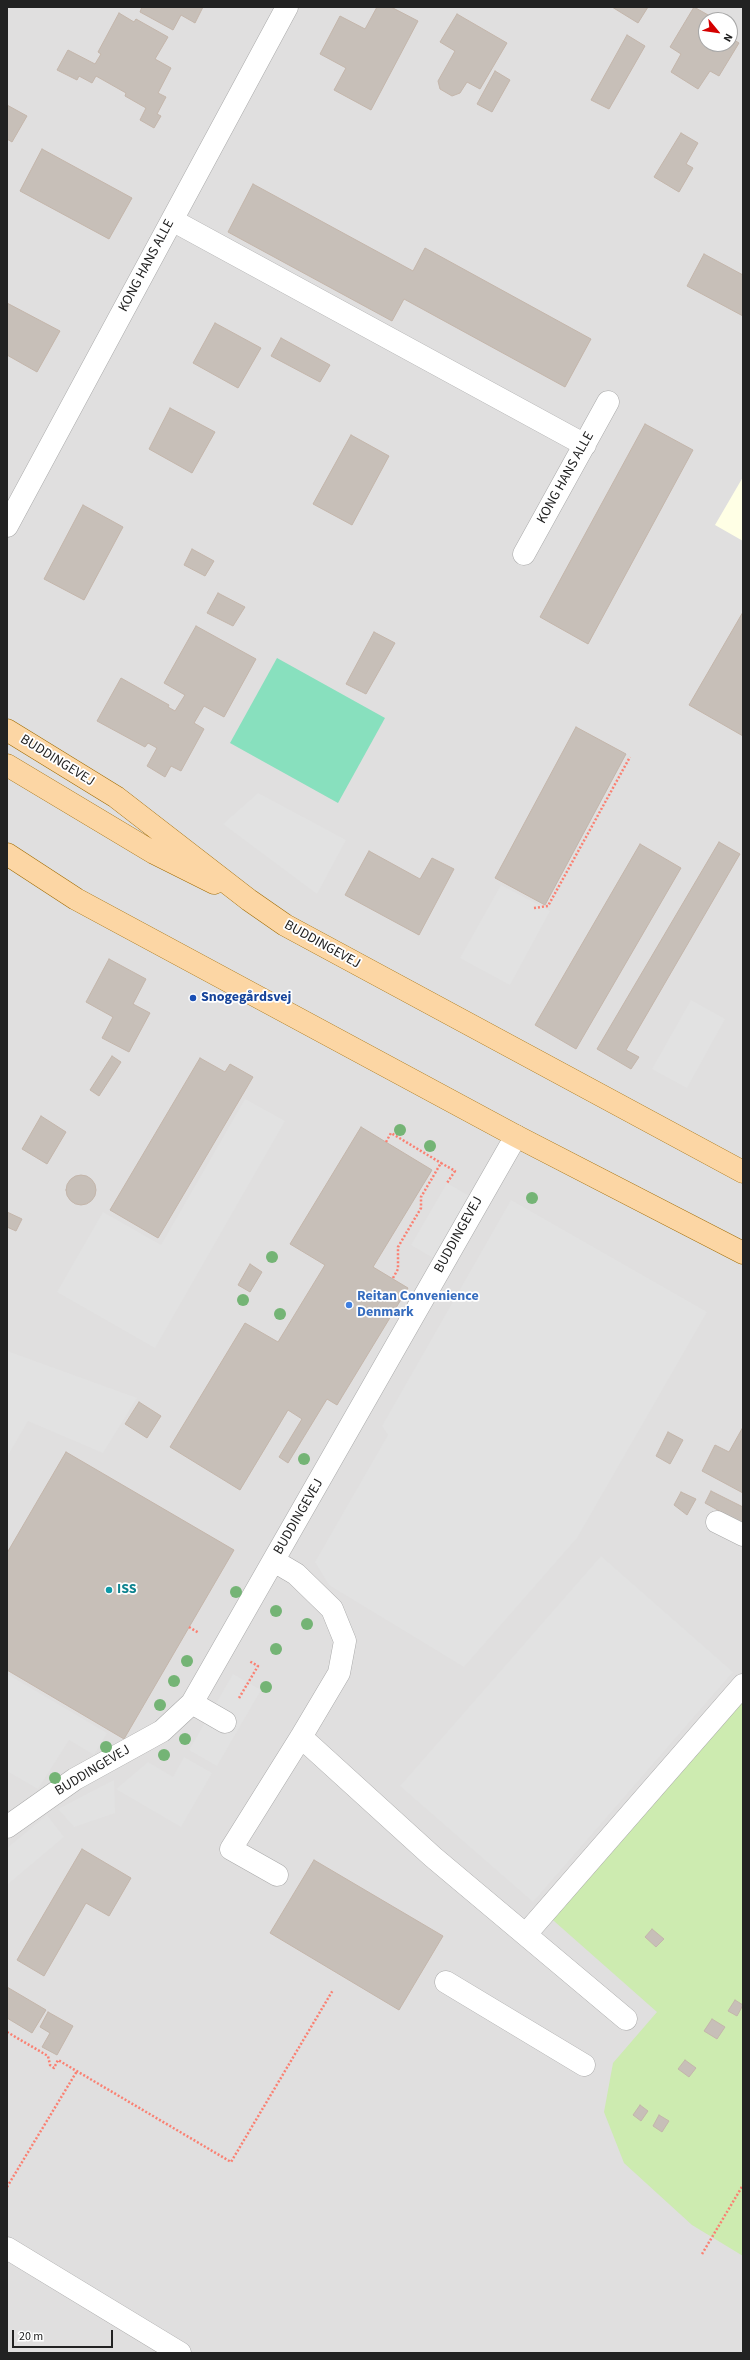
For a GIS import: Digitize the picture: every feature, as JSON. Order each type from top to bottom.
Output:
[{"type":"main road","name":"BUDDINGEVEJ","points":[[7,730],[116,797],[249,900],[285,925],[743,1172]]},
{"type":"main road","points":[[7,765],[154,854],[249,900]]},
{"type":"main road","points":[[7,854],[76,899],[516,1136],[743,1253]]},
{"type":"street","name":"KONG HANS ALLE","points":[[7,526],[287,7]]},
{"type":"street","points":[[172,220],[585,445]]},
{"type":"street","name":"KONG HANS ALLE","points":[[524,554],[608,402]]},
{"type":"street","name":"BUDDINGEVEJ","points":[[7,1827],[75,1779],[162,1731],[192,1703],[225,1648],[516,1136]]},
{"type":"street","points":[[717,1522],[743,1535]]},
{"type":"street","points":[[274,1561],[296,1574],[332,1609],[345,1641],[339,1672],[301,1738],[231,1849],[277,1875]]},
{"type":"street","points":[[526,1934],[743,1686]]},
{"type":"street","points":[[192,1703],[225,1722]]},
{"type":"street","points":[[301,1738],[433,1857],[626,2019]]},
{"type":"street","points":[[446,1982],[584,2065]]},
{"type":"street","points":[[7,2248],[180,2353]]},
{"type":"path","points":[[534,908],[548,906],[630,757]]},
{"type":"path","points":[[386,1142],[391,1133],[454,1171],[447,1183]]},
{"type":"path","points":[[393,1278],[398,1269],[398,1248],[421,1208],[421,1197],[441,1163]]},
{"type":"path","points":[[225,1648],[258,1666],[225,1722]]},
{"type":"path","points":[[7,2032],[48,2056],[50,2066],[54,2068],[58,2060],[231,2162],[333,1990]]},
{"type":"path","points":[[7,2188],[77,2071]]},
{"type":"path","points":[[702,2254],[743,2185]]},
{"type":"shaded area","points":[[7,7],[743,7],[743,2353],[7,2353]]},
{"type":"shaded area","points":[[743,477],[743,541],[715,525]]},
{"type":"shaded area","points":[[258,793],[346,840],[317,894],[223,824]]},
{"type":"shaded area","points":[[501,885],[550,911],[510,985],[460,958]]},
{"type":"shaded area","points":[[691,1000],[725,1019],[687,1088],[652,1069]]},
{"type":"shaded area","points":[[245,1099],[285,1121],[155,1348],[57,1292],[103,1212],[161,1245]]},
{"type":"shaded area","points":[[447,1183],[471,1197],[435,1259],[411,1245]]},
{"type":"shaded area","points":[[511,1200],[707,1312],[577,1538],[464,1667],[329,1585],[315,1562],[388,1435],[382,1426]]},
{"type":"shaded area","points":[[7,1351],[137,1398],[103,1453],[28,1421],[7,1457]]},
{"type":"shaded area","points":[[601,1556],[733,1672],[533,1902],[400,1786]]},
{"type":"shaded area","points":[[7,1674],[107,1733],[94,1755],[69,1740],[38,1789],[7,1771]]},
{"type":"shaded area","points":[[233,1674],[261,1690],[217,1766],[189,1750]]},
{"type":"shaded area","points":[[184,1757],[212,1773],[181,1827],[116,1789],[148,1762],[173,1777]]},
{"type":"shaded area","points":[[114,1780],[115,1813],[74,1827],[58,1809]]},
{"type":"shaded area","points":[[47,1815],[64,1837],[7,1885],[7,1848]]},
{"type":"green space","points":[[277,658],[385,718],[338,803],[230,743]]},
{"type":"green space","points":[[743,1678],[743,2256],[692,2225],[624,2163],[604,2112],[613,2063],[657,2012],[537,1906]]},
{"type":"building","points":[[142,7],[203,7],[195,23],[181,15],[173,30],[140,12]]},
{"type":"building","points":[[377,7],[391,7],[418,21],[371,110],[334,90],[346,68],[320,54],[340,16],[365,29]]},
{"type":"building","points":[[612,7],[648,7],[638,23]]},
{"type":"building","points":[[694,7],[703,12],[698,12],[698,52],[734,52],[719,76],[710,71],[698,89],[671,72],[681,54],[670,47]]},
{"type":"building","points":[[119,13],[134,22],[136,19],[168,37],[155,59],[171,68],[158,93],[166,97],[157,114],[161,116],[154,128],[140,120],[146,108],[125,96],[126,93],[96,76],[92,83],[79,76],[77,80],[57,70],[68,50],[95,64],[101,54],[98,52]]},
{"type":"building","points":[[457,14],[507,43],[480,89],[467,82],[460,93],[452,96],[440,89],[438,81],[455,51],[440,42]]},
{"type":"building","points":[[627,35],[645,46],[609,109],[591,100]]},
{"type":"building","points":[[495,71],[510,80],[492,112],[477,104]]},
{"type":"building","points":[[7,105],[27,116],[12,142],[7,139]]},
{"type":"building","points":[[681,133],[698,143],[686,164],[693,168],[679,192],[654,177]]},
{"type":"building","points":[[42,149],[132,198],[109,239],[20,191]]},
{"type":"building","points":[[253,184],[413,271],[425,248],[591,339],[565,387],[404,299],[392,321],[228,232]]},
{"type":"building","points":[[704,254],[743,275],[743,316],[687,286]]},
{"type":"building","points":[[7,303],[60,331],[37,372],[7,355]]},
{"type":"building","points":[[215,323],[261,348],[238,388],[193,363]]},
{"type":"building","points":[[281,338],[330,365],[320,382],[271,356]]},
{"type":"building","points":[[170,408],[215,432],[192,473],[149,449]]},
{"type":"building","points":[[645,424],[693,450],[588,644],[540,617]]},
{"type":"building","points":[[351,435],[389,456],[352,525],[313,504]]},
{"type":"building","points":[[83,505],[123,527],[84,600],[44,579]]},
{"type":"building","points":[[192,549],[214,561],[205,576],[184,565]]},
{"type":"building","points":[[218,593],[245,607],[233,626],[207,613]]},
{"type":"building","points":[[743,612],[743,736],[689,705]]},
{"type":"building","points":[[196,626],[256,659],[224,717],[204,706],[194,723],[204,729],[181,771],[171,766],[165,777],[147,766],[157,748],[148,743],[145,747],[97,721],[121,678],[169,705],[168,707],[175,711],[185,695],[164,683]]},
{"type":"building","points":[[374,632],[395,643],[366,694],[346,684]]},
{"type":"building","points":[[576,727],[626,754],[545,905],[495,878]]},
{"type":"building","points":[[719,842],[740,854],[626,1050],[639,1057],[631,1069],[597,1049]]},
{"type":"building","points":[[640,844],[681,868],[576,1049],[535,1025]]},
{"type":"building","points":[[369,851],[420,879],[432,858],[454,869],[419,935],[345,895]]},
{"type":"building","points":[[109,959],[146,979],[133,1004],[150,1013],[129,1052],[102,1038],[113,1017],[86,1002]]},
{"type":"building","points":[[112,1056],[121,1062],[99,1096],[90,1090]]},
{"type":"building","points":[[200,1058],[225,1072],[230,1064],[253,1077],[158,1238],[110,1210]]},
{"type":"building","points":[[41,1116],[66,1132],[47,1164],[22,1149]]},
{"type":"building","name":"Reitan Convenience Denmark","points":[[361,1127],[432,1170],[373,1267],[408,1288],[337,1405],[327,1399],[288,1463],[279,1457],[302,1419],[288,1410],[240,1490],[170,1447],[245,1323],[278,1342],[325,1265],[290,1244]]},
{"type":"building","points":[[81,1175],[91,1180],[96,1190],[91,1200],[81,1205],[71,1200],[66,1190],[71,1180]]},
{"type":"building","points":[[7,1212],[22,1219],[16,1231],[7,1227]]},
{"type":"building","points":[[250,1264],[262,1272],[250,1292],[238,1285]]},
{"type":"building","points":[[139,1402],[161,1416],[147,1438],[125,1424]]},
{"type":"building","points":[[743,1427],[743,1493],[702,1471],[715,1445],[729,1452]]},
{"type":"building","points":[[668,1432],[683,1440],[670,1464],[656,1456]]},
{"type":"building","name":"ISS","points":[[66,1452],[234,1550],[124,1739],[7,1670],[7,1553]]},
{"type":"building","points":[[711,1491],[743,1507],[743,1524],[705,1503]]},
{"type":"building","points":[[681,1492],[696,1499],[687,1515],[674,1505]]},
{"type":"building","points":[[82,1849],[131,1878],[109,1916],[86,1903],[44,1976],[17,1960]]},
{"type":"building","points":[[314,1860],[443,1936],[399,2010],[270,1933]]},
{"type":"building","points":[[652,1929],[664,1939],[656,1947],[645,1937]]},
{"type":"building","points":[[7,1987],[46,2010],[32,2033],[7,2018]]},
{"type":"building","points":[[735,2000],[743,2005],[737,2016],[728,2011]]},
{"type":"building","points":[[48,2012],[73,2026],[57,2055],[42,2047],[50,2033],[40,2027]]},
{"type":"building","points":[[712,2019],[725,2027],[717,2039],[704,2031]]},
{"type":"building","points":[[685,2060],[696,2068],[689,2077],[678,2069]]},
{"type":"building","points":[[640,2105],[648,2111],[641,2121],[633,2115]]},
{"type":"building","points":[[659,2115],[669,2121],[662,2132],[653,2126]]},
{"type":"place","name":"Snogegårdsvej","points":[[193,998]]},
{"type":"place","name":"Reitan Convenience Denmark","points":[[349,1305]]},
{"type":"place","name":"ISS","points":[[109,1590]]}]
